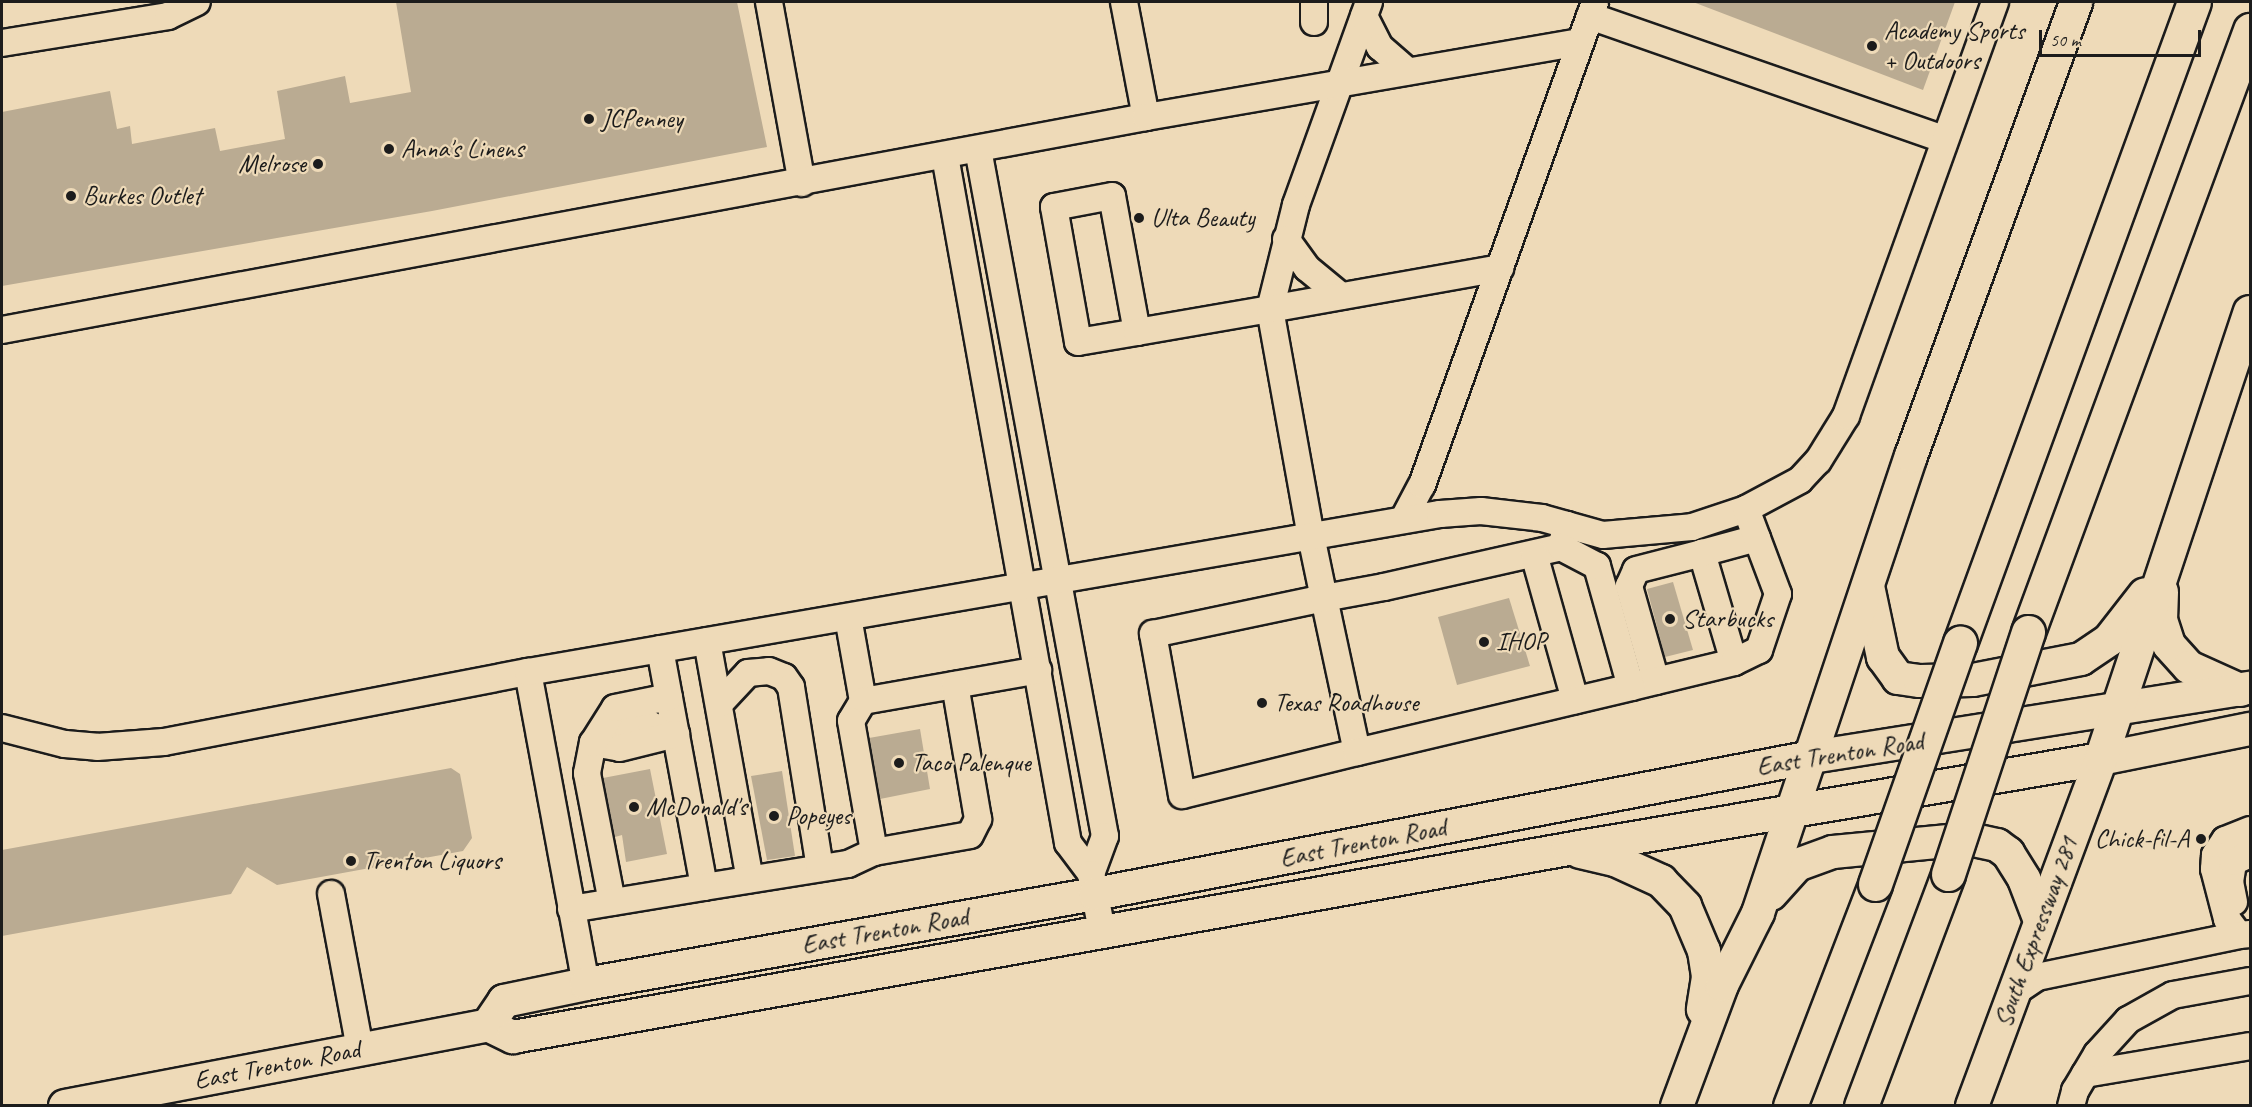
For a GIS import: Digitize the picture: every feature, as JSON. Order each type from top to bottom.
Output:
[{"type":"highway","points":[[1790,1106],[1875,884],[1960,643],[2194,2]]},
{"type":"highway","points":[[1862,1106],[1948,874],[2028,632],[2250,30]]},
{"type":"main road","points":[[1677,1106],[1722,985],[1758,913],[1795,810],[1868,584],[2076,2]]},
{"type":"main road","name":"South Expressway 281","points":[[1972,1106],[2039,918],[2101,759],[2250,312]]},
{"type":"main road","points":[[1868,584],[1880,651],[1898,678],[1973,680],[2081,659],[2097,651],[2120,628],[2163,568]]},
{"type":"main road","points":[[2163,568],[2161,620],[2169,645],[2189,667],[2245,689]]},
{"type":"main road","name":"East Trenton Road","points":[[488,1025],[504,1001],[1093,884],[1812,757],[2116,712],[2245,689]]},
{"type":"main road","name":"East Trenton Road","points":[[65,1106],[488,1025],[513,1037],[1568,849],[2101,759],[2250,729]]},
{"type":"main road","points":[[1758,913],[1788,872],[1812,859],[1833,852],[1969,839],[1997,845],[2008,853],[2024,879],[2039,918]]},
{"type":"main road","points":[[1568,849],[1641,871],[1661,881],[1685,906],[1699,935],[1708,977],[1699,1046]]},
{"type":"lane","points":[[2,43],[168,16],[197,2]]},
{"type":"lane","points":[[769,2],[802,183]]},
{"type":"lane","points":[[1124,2],[1146,117]]},
{"type":"lane","points":[[2,728],[65,744],[97,747],[164,742],[528,672],[1023,588],[1403,520],[1481,511],[1564,536],[1653,534],[1692,527],[1746,509],[1800,480],[1818,461],[1846,416],[1995,2]]},
{"type":"lane","points":[[1367,9],[1380,47],[1408,71]]},
{"type":"lane","points":[[1357,752],[1311,536],[1270,309],[1286,239],[1367,9]]},
{"type":"lane","points":[[1403,520],[1422,485],[1593,9],[1944,139]]},
{"type":"lane","points":[[2,330],[802,183],[1146,117],[1580,42]]},
{"type":"lane","points":[[978,149],[1105,836],[1093,884]]},
{"type":"lane","points":[[945,156],[1068,843],[1093,884],[1102,931]]},
{"type":"lane","points":[[1137,332],[1112,196],[1054,207],[1078,342],[1137,332],[1270,309],[1500,268]]},
{"type":"lane","points":[[1286,239],[1307,268],[1341,296]]},
{"type":"lane","points":[[1564,536],[1534,554],[1153,634],[1182,795],[1734,662],[1759,650],[1778,594],[1746,509]]},
{"type":"lane","points":[[1564,536],[1597,566],[1631,687]]},
{"type":"lane","points":[[1656,681],[1629,586],[1636,570],[1757,538]]},
{"type":"lane","points":[[1702,553],[1734,662]]},
{"type":"lane","points":[[1534,554],[1575,700]]},
{"type":"lane","points":[[848,617],[863,701],[851,721],[874,852]]},
{"type":"lane","points":[[719,639],[748,673]]},
{"type":"lane","points":[[719,639],[719,704],[750,879]]},
{"type":"lane","points":[[660,649],[669,697],[670,734],[704,887]]},
{"type":"lane","points":[[863,701],[1038,670]]},
{"type":"lane","points":[[719,704],[748,673],[769,671],[784,677],[791,687],[820,868]]},
{"type":"lane","points":[[528,672],[586,984]]},
{"type":"lane","points":[[571,909],[848,864],[874,852],[970,835],[976,828],[978,819],[954,685]]},
{"type":"lane","points":[[612,902],[586,773],[592,743],[615,708],[669,697]]},
{"type":"lane","points":[[592,743],[620,748],[670,734]]},
{"type":"lane","points":[[2247,930],[2227,920],[2214,869],[2215,855],[2225,840],[2250,830]]},
{"type":"lane","points":[[2247,930],[2239,916],[2230,882],[2233,862],[2250,854]]},
{"type":"lane","points":[[331,894],[360,1049]]},
{"type":"lane","points":[[2012,994],[2037,977],[2247,930]]},
{"type":"lane","points":[[2072,1106],[2085,1074],[2097,1054],[2128,1020],[2173,995],[2250,981]]},
{"type":"lane","points":[[2085,1074],[2250,1046]]},
{"type":"building","points":[[396,2],[737,2],[767,147],[432,211],[2,286],[2,112],[110,91],[117,129],[130,126],[132,144],[215,128],[220,151],[285,139],[277,91],[345,76],[350,103],[411,92]]},
{"type":"building","name":"Academy Sports + Outdoors","points":[[1693,2],[1955,2],[1923,90]]},
{"type":"building","name":"Starbucks","points":[[1673,582],[1693,650],[1665,657],[1647,589]]},
{"type":"building","name":"IHOP","points":[[1509,598],[1530,666],[1457,685],[1438,617]]},
{"type":"building","name":"Taco Palenque","points":[[920,729],[930,789],[880,799],[869,738]]},
{"type":"building","points":[[451,768],[460,774],[472,838],[463,851],[277,885],[247,867],[231,894],[2,936],[2,850]]},
{"type":"building","name":"McDonald's","points":[[650,769],[667,854],[626,862],[622,835],[615,837],[603,778]]},
{"type":"building","name":"Popeyes","points":[[782,771],[795,856],[767,860],[751,776]]},
{"type":"place","name":"Academy Sports + Outdoors","points":[[1872,46]]},
{"type":"place","name":"JCPenney","points":[[589,119]]},
{"type":"place","name":"Anna's Linens","points":[[389,149]]},
{"type":"place","name":"Melrose","points":[[318,164]]},
{"type":"place","name":"Burkes Outlet","points":[[71,196]]},
{"type":"place","name":"Ulta Beauty","points":[[1139,218]]},
{"type":"place","name":"Starbucks","points":[[1670,619]]},
{"type":"place","name":"IHOP","points":[[1484,642]]},
{"type":"place","name":"Texas Roadhouse","points":[[1262,703]]},
{"type":"place","name":"Taco Palenque","points":[[899,763]]},
{"type":"place","name":"McDonald's","points":[[634,807]]},
{"type":"place","name":"Popeyes","points":[[774,816]]},
{"type":"place","name":"Chick-fil-A","points":[[2201,839]]},
{"type":"place","name":"Trenton Liquors","points":[[351,861]]}]
